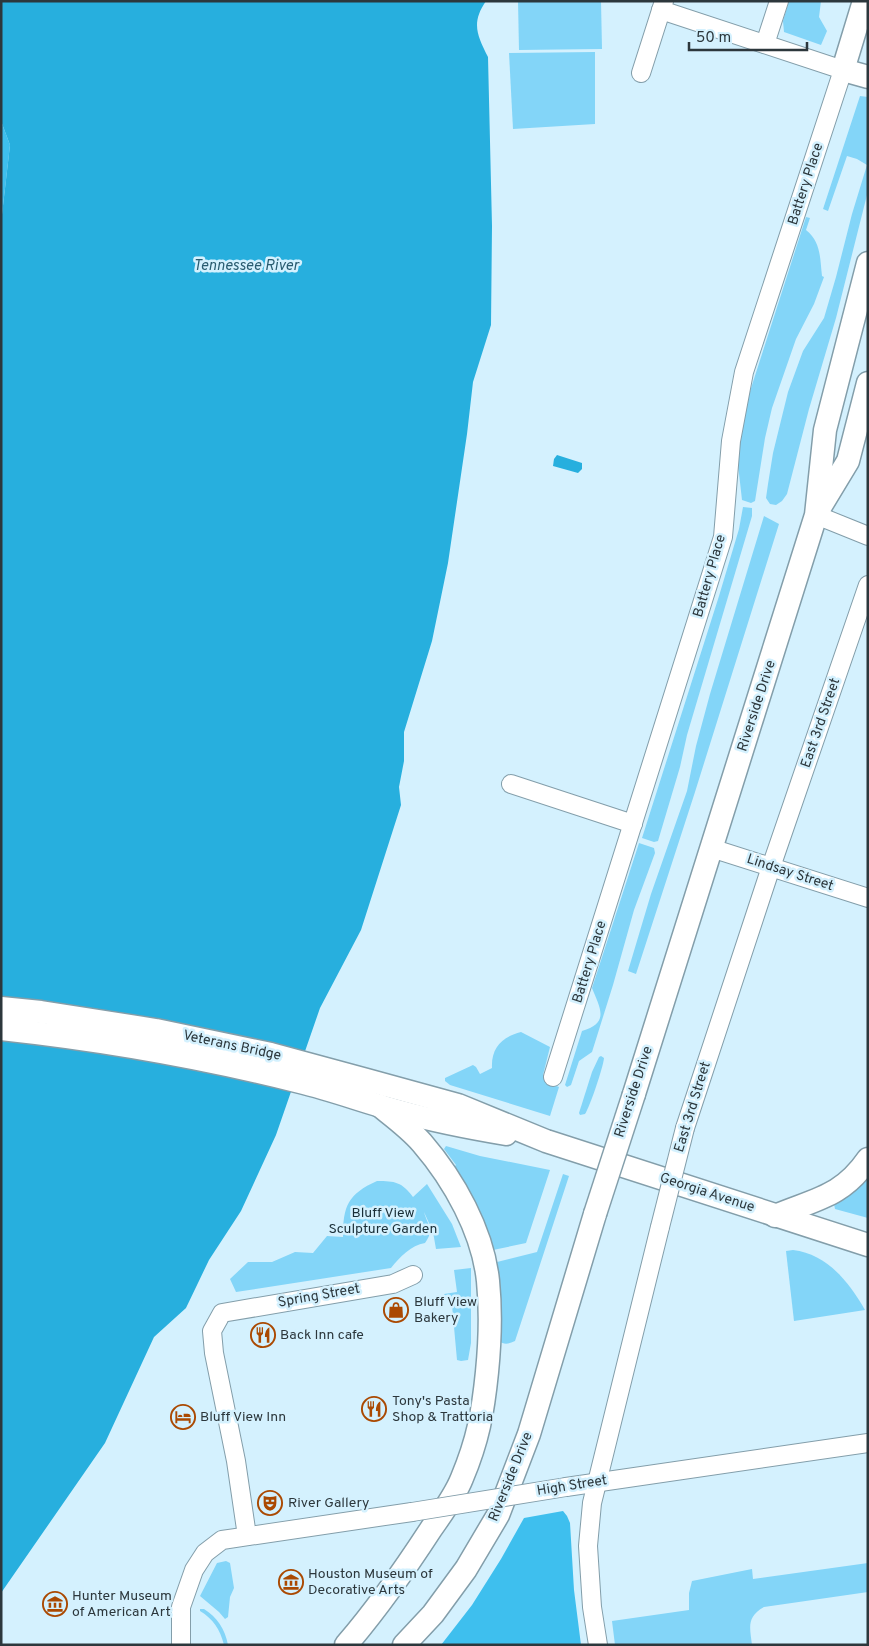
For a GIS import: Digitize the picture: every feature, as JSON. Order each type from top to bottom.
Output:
[{"type":"main road","points":[[864,1],[843,70],[868,78]]},
{"type":"main road","name":"Riverside Drive","points":[[404,1645],[433,1614],[466,1569],[498,1515],[529,1434],[595,1214],[816,514],[825,430],[868,263]]},
{"type":"main road","name":"Riverside Drive","points":[[816,514],[848,461],[868,382]]},
{"type":"main road","name":"Veterans Bridge","points":[[1,1008],[41,1012],[156,1030],[271,1054],[455,1115]]},
{"type":"main road","name":"Veterans Bridge","points":[[1,1029],[173,1053],[302,1082],[380,1106],[455,1115]]},
{"type":"main road","points":[[346,1645],[392,1587],[420,1547],[461,1480],[476,1445],[481,1420],[489,1350],[488,1280],[475,1231],[462,1204],[422,1142],[380,1106]]},
{"type":"main road","name":"Georgia Avenue","points":[[455,1115],[546,1141],[868,1245]]},
{"type":"main road","points":[[775,1216],[833,1194],[853,1178],[868,1158]]},
{"type":"street","points":[[765,44],[779,1]]},
{"type":"street","points":[[641,73],[663,6],[765,44],[843,70]]},
{"type":"street","name":"Battery Place","points":[[553,1077],[723,538],[731,441],[744,372],[843,70]]},
{"type":"street","points":[[816,514],[868,536]]},
{"type":"street","name":"East 3rd Street","points":[[598,1645],[592,1607],[588,1546],[592,1503],[685,1128],[771,867],[868,585]]},
{"type":"street","points":[[511,784],[633,824]]},
{"type":"street","name":"Lindsay Street","points":[[712,848],[868,898]]},
{"type":"street","name":"Spring Street","points":[[247,1536],[236,1461],[213,1346],[212,1331],[222,1313],[392,1284],[413,1275]]},
{"type":"street","name":"High Street","points":[[181,1645],[181,1607],[194,1570],[205,1553],[222,1540],[596,1482],[868,1443]]},
{"type":"green space","points":[[518,1],[601,1],[602,49],[519,50]]},
{"type":"green space","points":[[789,1],[821,1],[819,17],[827,31],[821,45],[784,32],[783,21]]},
{"type":"green space","points":[[595,52],[595,124],[513,129],[509,53]]},
{"type":"green space","points":[[860,96],[868,97],[868,191],[836,318],[809,409],[787,494],[776,505],[770,504],[766,498],[768,484],[773,453],[788,392],[803,351],[824,318],[867,165],[847,156],[828,211],[823,209]]},
{"type":"green space","points":[[806,217],[810,218],[806,230],[817,245],[822,276],[824,277],[814,304],[796,339],[772,408],[755,501],[751,503],[742,500],[736,447],[744,410]]},
{"type":"green space","points":[[743,507],[752,508],[752,516],[687,735],[680,767],[658,841],[654,842],[642,838],[719,596],[739,529]]},
{"type":"green space","points":[[764,516],[779,524],[636,974],[628,971],[651,894],[687,791],[696,746],[710,694]]},
{"type":"green space","points":[[639,843],[654,848],[655,853],[634,910],[592,1052],[579,1061],[571,1085],[567,1087],[565,1085],[582,1031],[591,1028],[600,1019],[600,1008],[592,988]]},
{"type":"green space","points":[[521,1032],[550,1047],[543,1075],[551,1077],[549,1083],[559,1087],[550,1116],[450,1085],[445,1081],[445,1078],[473,1065],[480,1074],[492,1068],[493,1055],[499,1044],[508,1037]]},
{"type":"green space","points":[[601,1056],[604,1058],[603,1063],[593,1095],[585,1114],[580,1115],[579,1113],[592,1072]]},
{"type":"green space","points":[[446,1146],[480,1156],[550,1170],[526,1243],[493,1250],[453,1168],[456,1165],[444,1149]]},
{"type":"green space","points":[[563,1174],[569,1176],[515,1341],[503,1343],[499,1341],[502,1309],[497,1262],[537,1252]]},
{"type":"green space","points":[[868,1175],[868,1218],[835,1209],[834,1204],[850,1193]]},
{"type":"green space","name":"Bluff View Sculpture Garden","points":[[377,1181],[398,1183],[413,1197],[427,1184],[452,1224],[461,1247],[436,1249],[433,1232],[424,1212],[430,1231],[428,1238],[425,1243],[415,1246],[406,1252],[391,1268],[236,1292],[230,1279],[248,1262],[272,1262],[295,1252],[313,1253],[327,1236],[343,1237],[344,1217],[349,1202],[359,1191]]},
{"type":"green space","points":[[793,1250],[816,1257],[827,1263],[852,1289],[865,1310],[794,1321],[786,1251]]},
{"type":"green space","points":[[471,1268],[471,1343],[468,1360],[461,1361],[457,1360],[452,1305],[444,1294],[457,1292],[454,1270]]},
{"type":"green space","points":[[226,1561],[230,1563],[234,1588],[230,1597],[228,1617],[225,1619],[200,1596],[217,1563]]},
{"type":"green space","points":[[868,1563],[868,1592],[764,1607],[758,1611],[751,1623],[752,1645],[615,1645],[612,1621],[689,1610],[689,1593],[692,1581],[752,1569],[753,1579]]},
{"type":"green space","points":[[200,1609],[209,1612],[217,1620],[225,1634],[228,1645],[224,1645],[215,1625]]},
{"type":"shaded area","points":[[1,121],[10,145],[1,223]]},
{"type":"shaded area","points":[[563,1511],[570,1523],[574,1590],[581,1645],[441,1645],[472,1605],[524,1518]]},
{"type":"water","name":"Tennessee River","points":[[1,1],[486,1],[478,16],[477,29],[488,57],[492,226],[491,325],[473,382],[448,563],[432,641],[404,732],[404,761],[399,787],[401,805],[361,930],[320,1008],[276,1135],[241,1211],[209,1260],[186,1308],[154,1337],[105,1443],[1,1593],[1,223],[10,145],[1,121]]},
{"type":"water","points":[[557,455],[582,463],[582,469],[578,473],[553,466]]},
{"type":"place","name":"Bluff View Bakery","points":[[396,1310]]},
{"type":"place","name":"Back Inn cafe","points":[[263,1335]]},
{"type":"place","name":"Tony's Pasta Shop & Trattoria","points":[[374,1409]]},
{"type":"place","name":"Bluff View Inn","points":[[183,1417]]},
{"type":"place","name":"River Gallery","points":[[270,1503]]},
{"type":"place","name":"Houston Museum of Decorative Arts","points":[[291,1582]]},
{"type":"place","name":"Hunter Museum of American Art","points":[[55,1604]]}]
